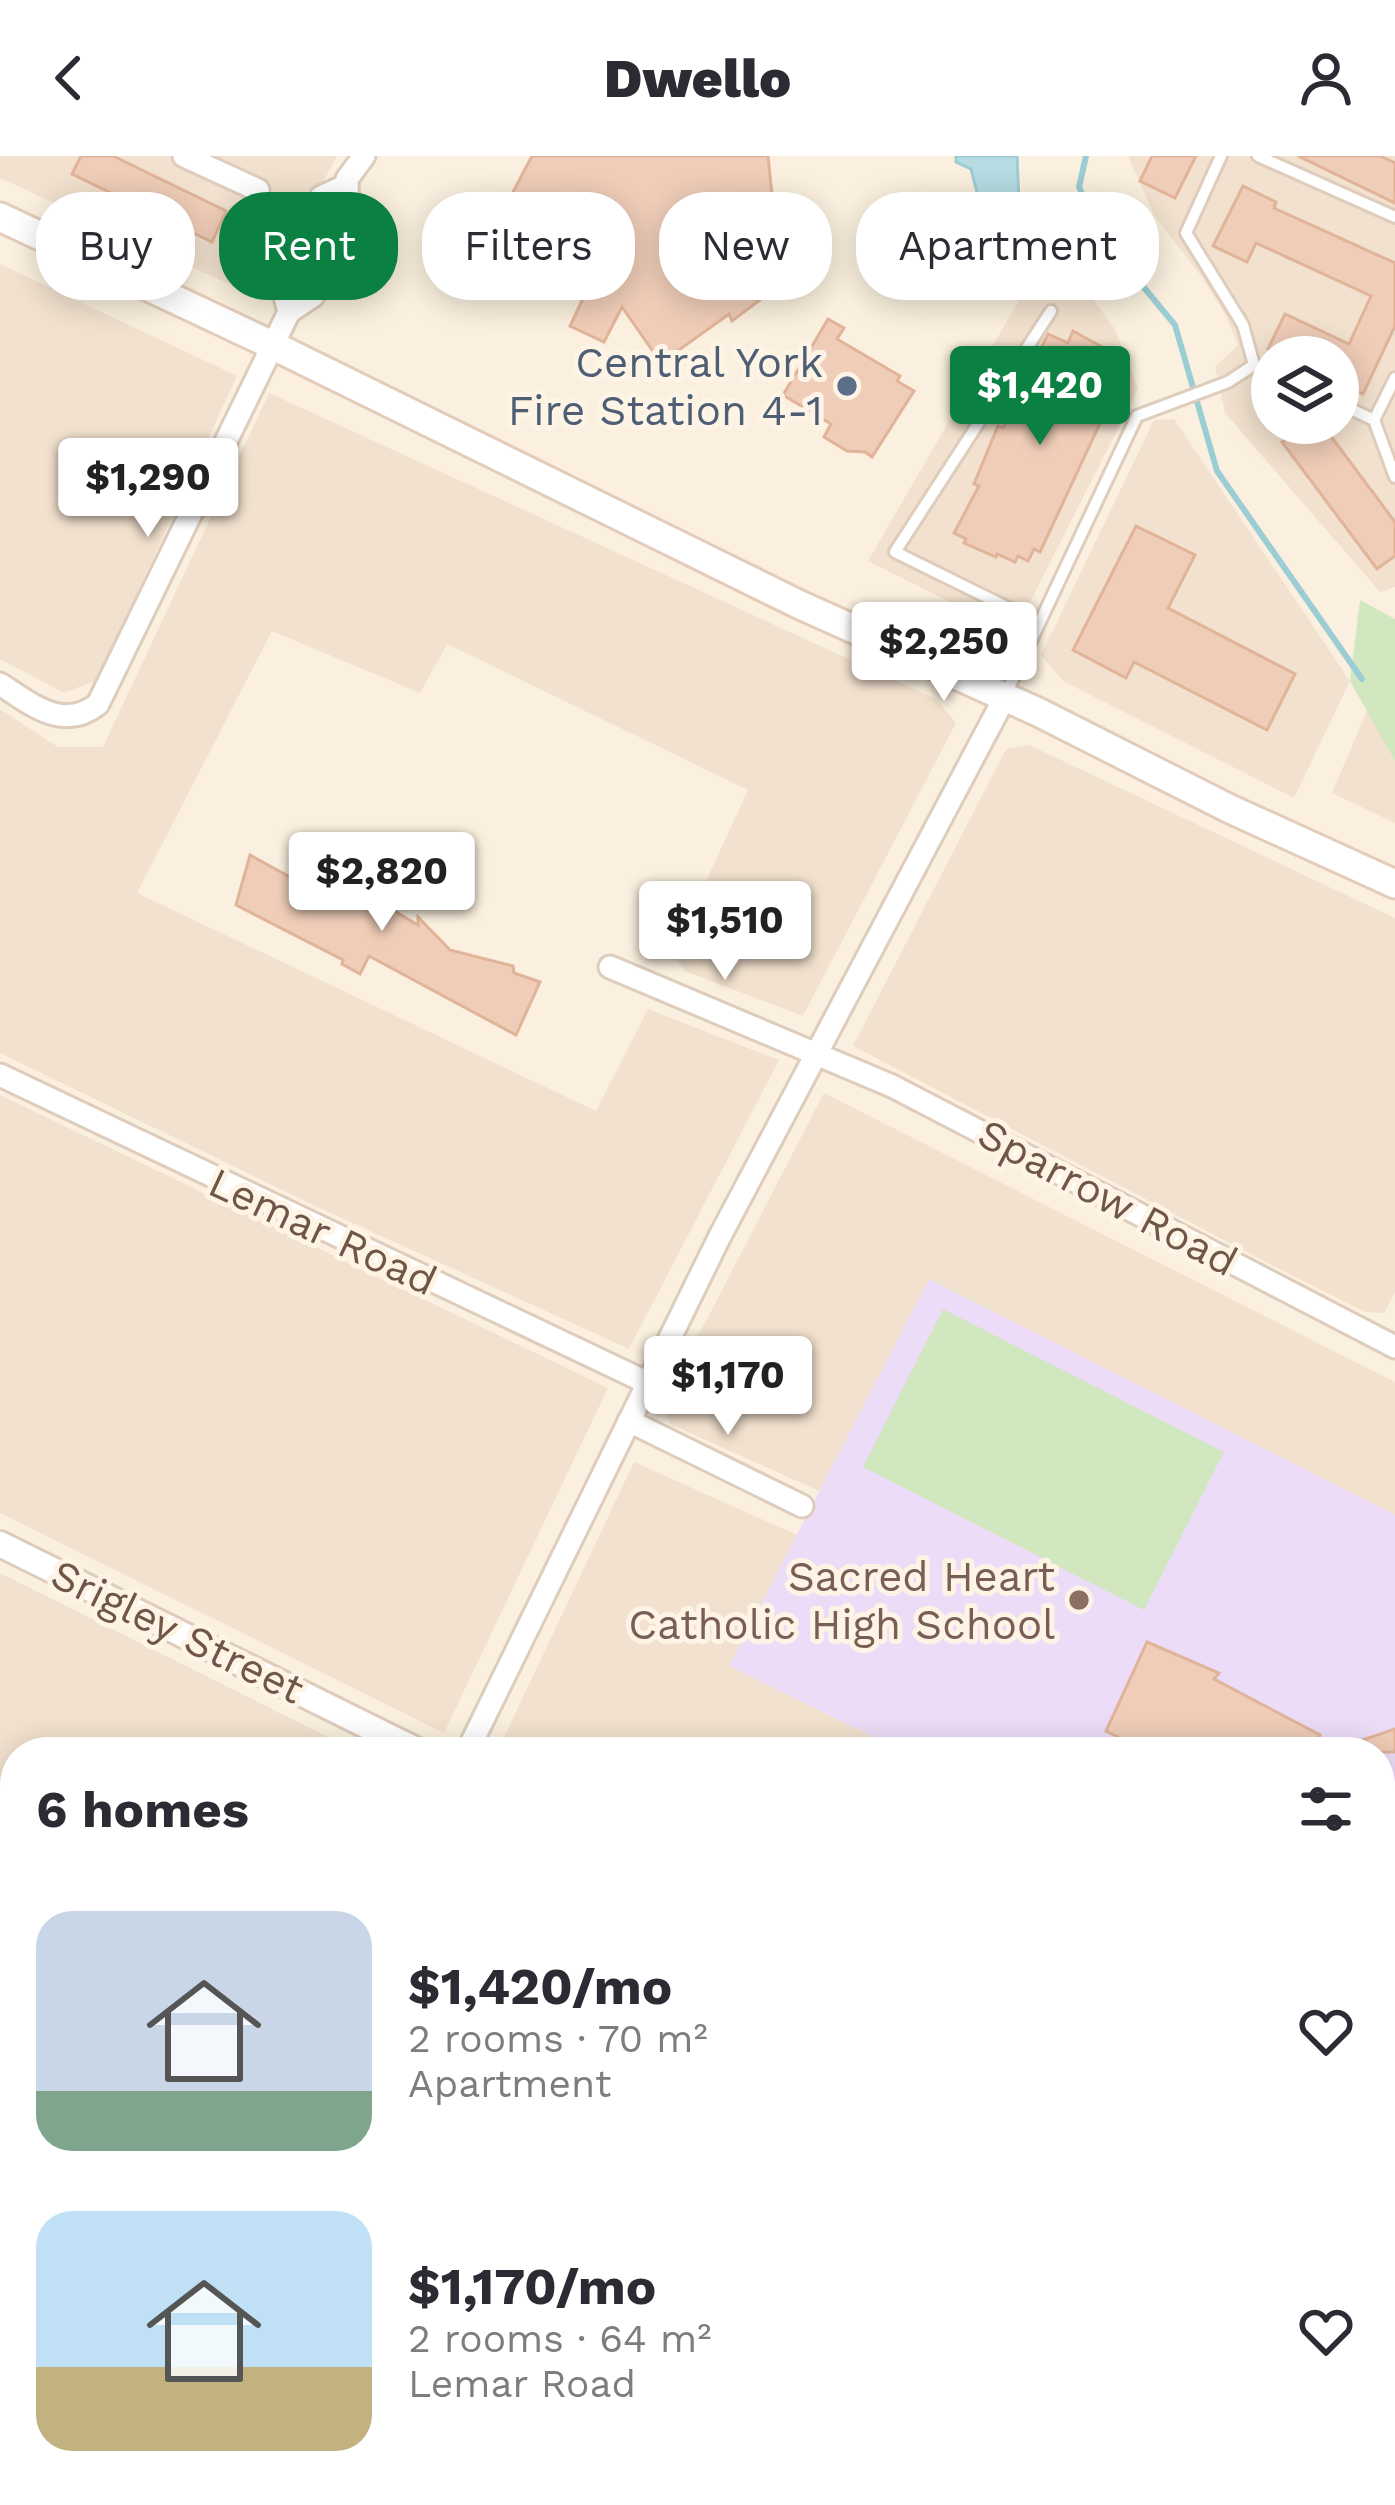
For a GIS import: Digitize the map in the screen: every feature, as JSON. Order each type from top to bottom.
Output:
[{"type":"main road","points":[[0,217],[798,604],[1395,884]]},
{"type":"street","points":[[184,156],[257,190]]},
{"type":"street","points":[[332,192],[345,186],[364,156]]},
{"type":"street","points":[[0,684],[40,710],[69,716],[82,716],[98,704],[289,312],[313,296],[348,220],[345,186]]},
{"type":"street","points":[[286,300],[289,312]]},
{"type":"street","points":[[473,1737],[720,1236],[1005,698]]},
{"type":"street","name":"Sparrow Road","points":[[610,967],[818,1054],[993,1136],[1394,1345]]},
{"type":"street","name":"Lemar Road","points":[[0,1075],[648,1383]]},
{"type":"street","points":[[629,1421],[802,1506]]},
{"type":"street","name":"Srigley Street","points":[[0,1544],[391,1737]]},
{"type":"lane","points":[[1221,156],[1186,233],[1243,326],[1251,354]]},
{"type":"lane","points":[[1258,156],[1395,217]]},
{"type":"lane","points":[[1039,623],[896,552],[1051,311]]},
{"type":"lane","points":[[1005,698],[1137,416],[1228,382],[1251,367]]},
{"type":"lane","points":[[1374,420],[1395,378]]},
{"type":"lane","points":[[1359,413],[1374,420],[1395,477]]},
{"type":"shaded area","points":[[0,156],[337,156],[318,192],[219,192],[219,280],[195,268],[195,192],[36,195],[0,178]]},
{"type":"shaded area","points":[[1128,156],[1395,156],[1395,587],[1380,592],[1252,444],[1359,444],[1359,336],[1251,336],[1251,443],[1225,413],[1215,367],[1238,345],[1201,276],[1159,221],[1159,192],[1144,192]]},
{"type":"shaded area","points":[[0,264],[36,281],[36,300],[76,300],[237,376],[97,680],[64,693],[0,659]]},
{"type":"shaded area","points":[[1019,300],[1095,302],[1116,331],[1138,389],[1014,634],[868,561]]},
{"type":"shaded area","points":[[269,393],[936,699],[956,723],[803,1016],[685,971],[672,955],[748,790],[447,644],[420,693],[272,631],[137,893],[596,1111],[648,1009],[779,1060],[629,1349],[309,1203],[0,1053],[0,709],[58,747],[103,747]]},
{"type":"shaded area","points":[[1174,419],[1350,681],[1294,798],[1063,681],[1041,655],[1154,420]]},
{"type":"shaded area","points":[[1395,645],[1395,823],[1332,793]]},
{"type":"shaded area","points":[[1029,745],[1395,918],[1395,1292],[1384,1313],[1365,1312],[1283,1271],[853,1046],[1006,749]]},
{"type":"shaded area","points":[[824,1093],[1395,1382],[1395,1515],[930,1279],[819,1491],[670,1424],[660,1396],[705,1323]]},
{"type":"shaded area","points":[[0,1095],[608,1388],[444,1733],[0,1513]]},
{"type":"shaded area","name":"Sacred Heart Catholic High School","points":[[929,1279],[1395,1515],[1395,1737],[874,1737],[729,1666]]},
{"type":"shaded area","points":[[634,1462],[797,1535],[729,1666],[874,1737],[504,1737]]},
{"type":"shaded area","points":[[0,1573],[328,1737],[0,1737]]},
{"type":"green space","points":[[1360,600],[1395,619],[1395,761],[1350,681]]},
{"type":"green space","points":[[943,1309],[1224,1452],[1144,1610],[863,1467]]},
{"type":"water","points":[[956,156],[1017,156],[1019,192],[977,192],[971,169],[956,162]]},
{"type":"building","points":[[81,156],[113,156],[187,192],[109,192],[72,174]]},
{"type":"building","points":[[532,156],[768,156],[772,192],[659,192],[659,300],[760,300],[732,321],[729,314],[661,363],[622,307],[604,342],[570,326],[582,300],[635,300],[635,192],[513,192]]},
{"type":"building","points":[[1152,156],[1196,156],[1175,198],[1140,181]]},
{"type":"building","points":[[1298,156],[1380,156],[1395,163],[1395,203]]},
{"type":"building","points":[[1243,186],[1276,202],[1274,208],[1395,263],[1395,326],[1363,394],[1359,392],[1359,336],[1353,336],[1371,296],[1256,243],[1247,262],[1213,246]]},
{"type":"building","points":[[195,196],[219,208],[219,226],[212,242],[195,234]]},
{"type":"building","points":[[1285,314],[1332,336],[1274,336]]},
{"type":"building","name":"Central York Fire Station 4-1","points":[[828,319],[844,328],[837,339],[900,376],[897,381],[914,391],[872,457],[847,451],[824,437],[831,424],[783,395]]},
{"type":"building","points":[[1073,331],[1124,359],[1106,400],[1110,402],[1040,552],[1034,549],[1028,561],[1018,556],[1015,562],[996,557],[964,543],[966,539],[954,533],[979,486],[974,484],[998,426],[1003,428],[1048,334],[1068,343]]},
{"type":"building","points":[[1283,444],[1337,444],[1395,522],[1395,556],[1377,569]]},
{"type":"building","points":[[1136,526],[1195,555],[1168,608],[1295,674],[1267,730],[1134,662],[1126,678],[1073,650]]},
{"type":"building","points":[[342,838],[392,863],[376,900],[418,925],[418,917],[450,950],[513,966],[514,973],[540,982],[516,1035],[369,956],[360,974],[342,964],[343,960],[236,905],[250,855],[317,892]]},
{"type":"building","points":[[1147,1642],[1219,1673],[1214,1679],[1320,1735],[1118,1737],[1106,1731]]},
{"type":"building","points":[[1395,1729],[1395,1737],[1371,1737]]},
{"type":"waterway","points":[[1086,156],[1079,187],[1103,238],[1175,325],[1217,471],[1362,679]]},
{"type":"place","name":"Central York Fire Station 4-1","points":[[847,386]]},
{"type":"place","name":"Sacred Heart Catholic High School","points":[[1079,1600]]}]
